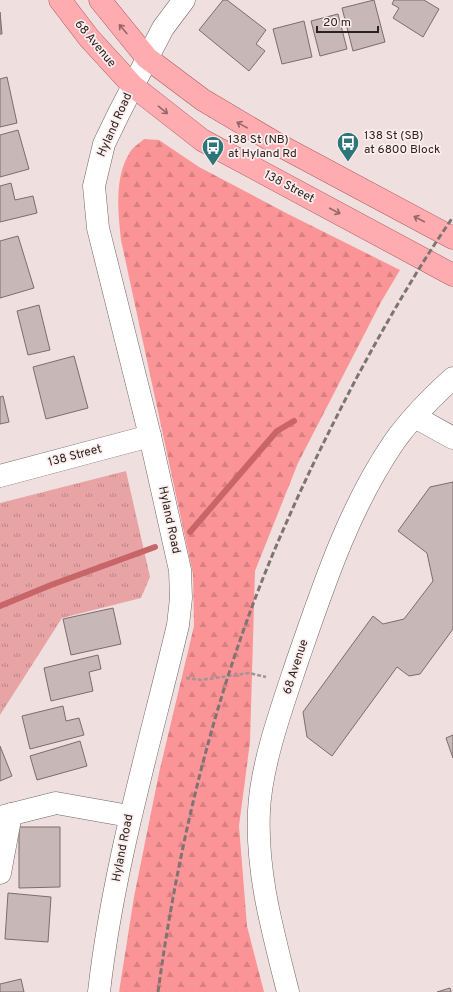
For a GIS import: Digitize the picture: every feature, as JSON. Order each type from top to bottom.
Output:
[{"type":"main road","name":"68 Avenue","points":[[60,0],[89,38],[133,86]]},
{"type":"main road","points":[[100,0],[147,58],[204,100],[241,124],[453,238]]},
{"type":"main road","name":"138 Street","points":[[133,86],[202,140],[453,275]]},
{"type":"street","name":"Hyland Road","points":[[99,992],[108,932],[129,816],[177,631],[181,598],[180,570],[150,436],[98,228],[94,186],[104,144],[163,28],[184,0]]},
{"type":"street","name":"68 Avenue","points":[[288,992],[264,896],[259,836],[262,785],[290,683],[334,556],[394,442],[415,416],[453,378]]},
{"type":"street","points":[[415,416],[453,438]]},
{"type":"street","name":"138 Street","points":[[0,476],[150,436]]},
{"type":"street","points":[[0,873],[6,815],[56,804],[129,816]]},
{"type":"path","points":[[179,676],[202,680],[249,673],[266,677]]},
{"type":"green space","points":[[144,139],[159,140],[199,167],[288,214],[400,270],[381,302],[298,463],[255,571],[250,742],[239,826],[247,926],[264,992],[119,992],[134,897],[159,773],[194,626],[193,574],[121,240],[118,195],[121,173],[130,152]]},
{"type":"green space","points":[[126,471],[150,577],[141,598],[62,618],[0,715],[0,503]]},
{"type":"building","points":[[223,0],[227,0],[266,30],[256,44],[265,51],[249,71],[199,30]]},
{"type":"building","points":[[374,0],[385,42],[353,51],[342,8]]},
{"type":"building","points":[[394,0],[424,0],[439,9],[423,37],[393,18],[399,8],[392,4]]},
{"type":"building","points":[[0,12],[2,34],[0,34]]},
{"type":"building","points":[[338,14],[347,49],[320,56],[311,21]]},
{"type":"building","points":[[304,21],[312,57],[282,64],[273,29]]},
{"type":"building","points":[[7,77],[17,123],[0,127],[0,79]]},
{"type":"building","points":[[18,130],[29,169],[0,177],[0,135]]},
{"type":"building","points":[[11,183],[15,200],[33,196],[37,213],[0,222],[0,186]]},
{"type":"building","points":[[18,236],[34,288],[0,298],[0,241]]},
{"type":"building","points":[[39,305],[50,350],[28,355],[17,311]]},
{"type":"building","points":[[74,356],[88,408],[46,419],[33,367]]},
{"type":"building","points":[[3,396],[9,422],[0,424],[0,397]]},
{"type":"building","points":[[453,482],[453,629],[420,674],[409,676],[397,667],[332,756],[307,737],[303,712],[373,616],[383,624],[404,619],[433,581],[427,553],[398,531],[430,487]]},
{"type":"building","points":[[113,608],[121,644],[71,655],[63,619]]},
{"type":"building","points":[[98,655],[101,669],[89,672],[93,691],[51,701],[44,668]]},
{"type":"building","points":[[63,706],[66,721],[79,718],[84,735],[30,749],[22,716]]},
{"type":"building","points":[[453,735],[453,758],[446,738]]},
{"type":"building","points":[[80,741],[87,766],[37,780],[30,756]]},
{"type":"building","points":[[0,746],[12,776],[0,781]]},
{"type":"building","points":[[19,827],[60,827],[60,887],[19,888]]},
{"type":"building","points":[[8,893],[51,897],[48,942],[5,939]]},
{"type":"building","points":[[21,979],[24,992],[0,992],[0,984]]},
{"type":"building","points":[[450,988],[451,992],[437,992]]},
{"type":"waterway","points":[[190,532],[277,431],[294,421]]},
{"type":"waterway","points":[[0,606],[51,585],[155,547]]},
{"type":"railway","points":[[158,992],[167,931],[191,810],[223,691],[264,575],[304,483],[356,379],[402,296],[453,217]]},
{"type":"place","name":"138 St (SB) at 6800 Block","points":[[348,162]]},
{"type":"place","name":"138 St (NB) at Hyland Rd","points":[[213,166]]}]
